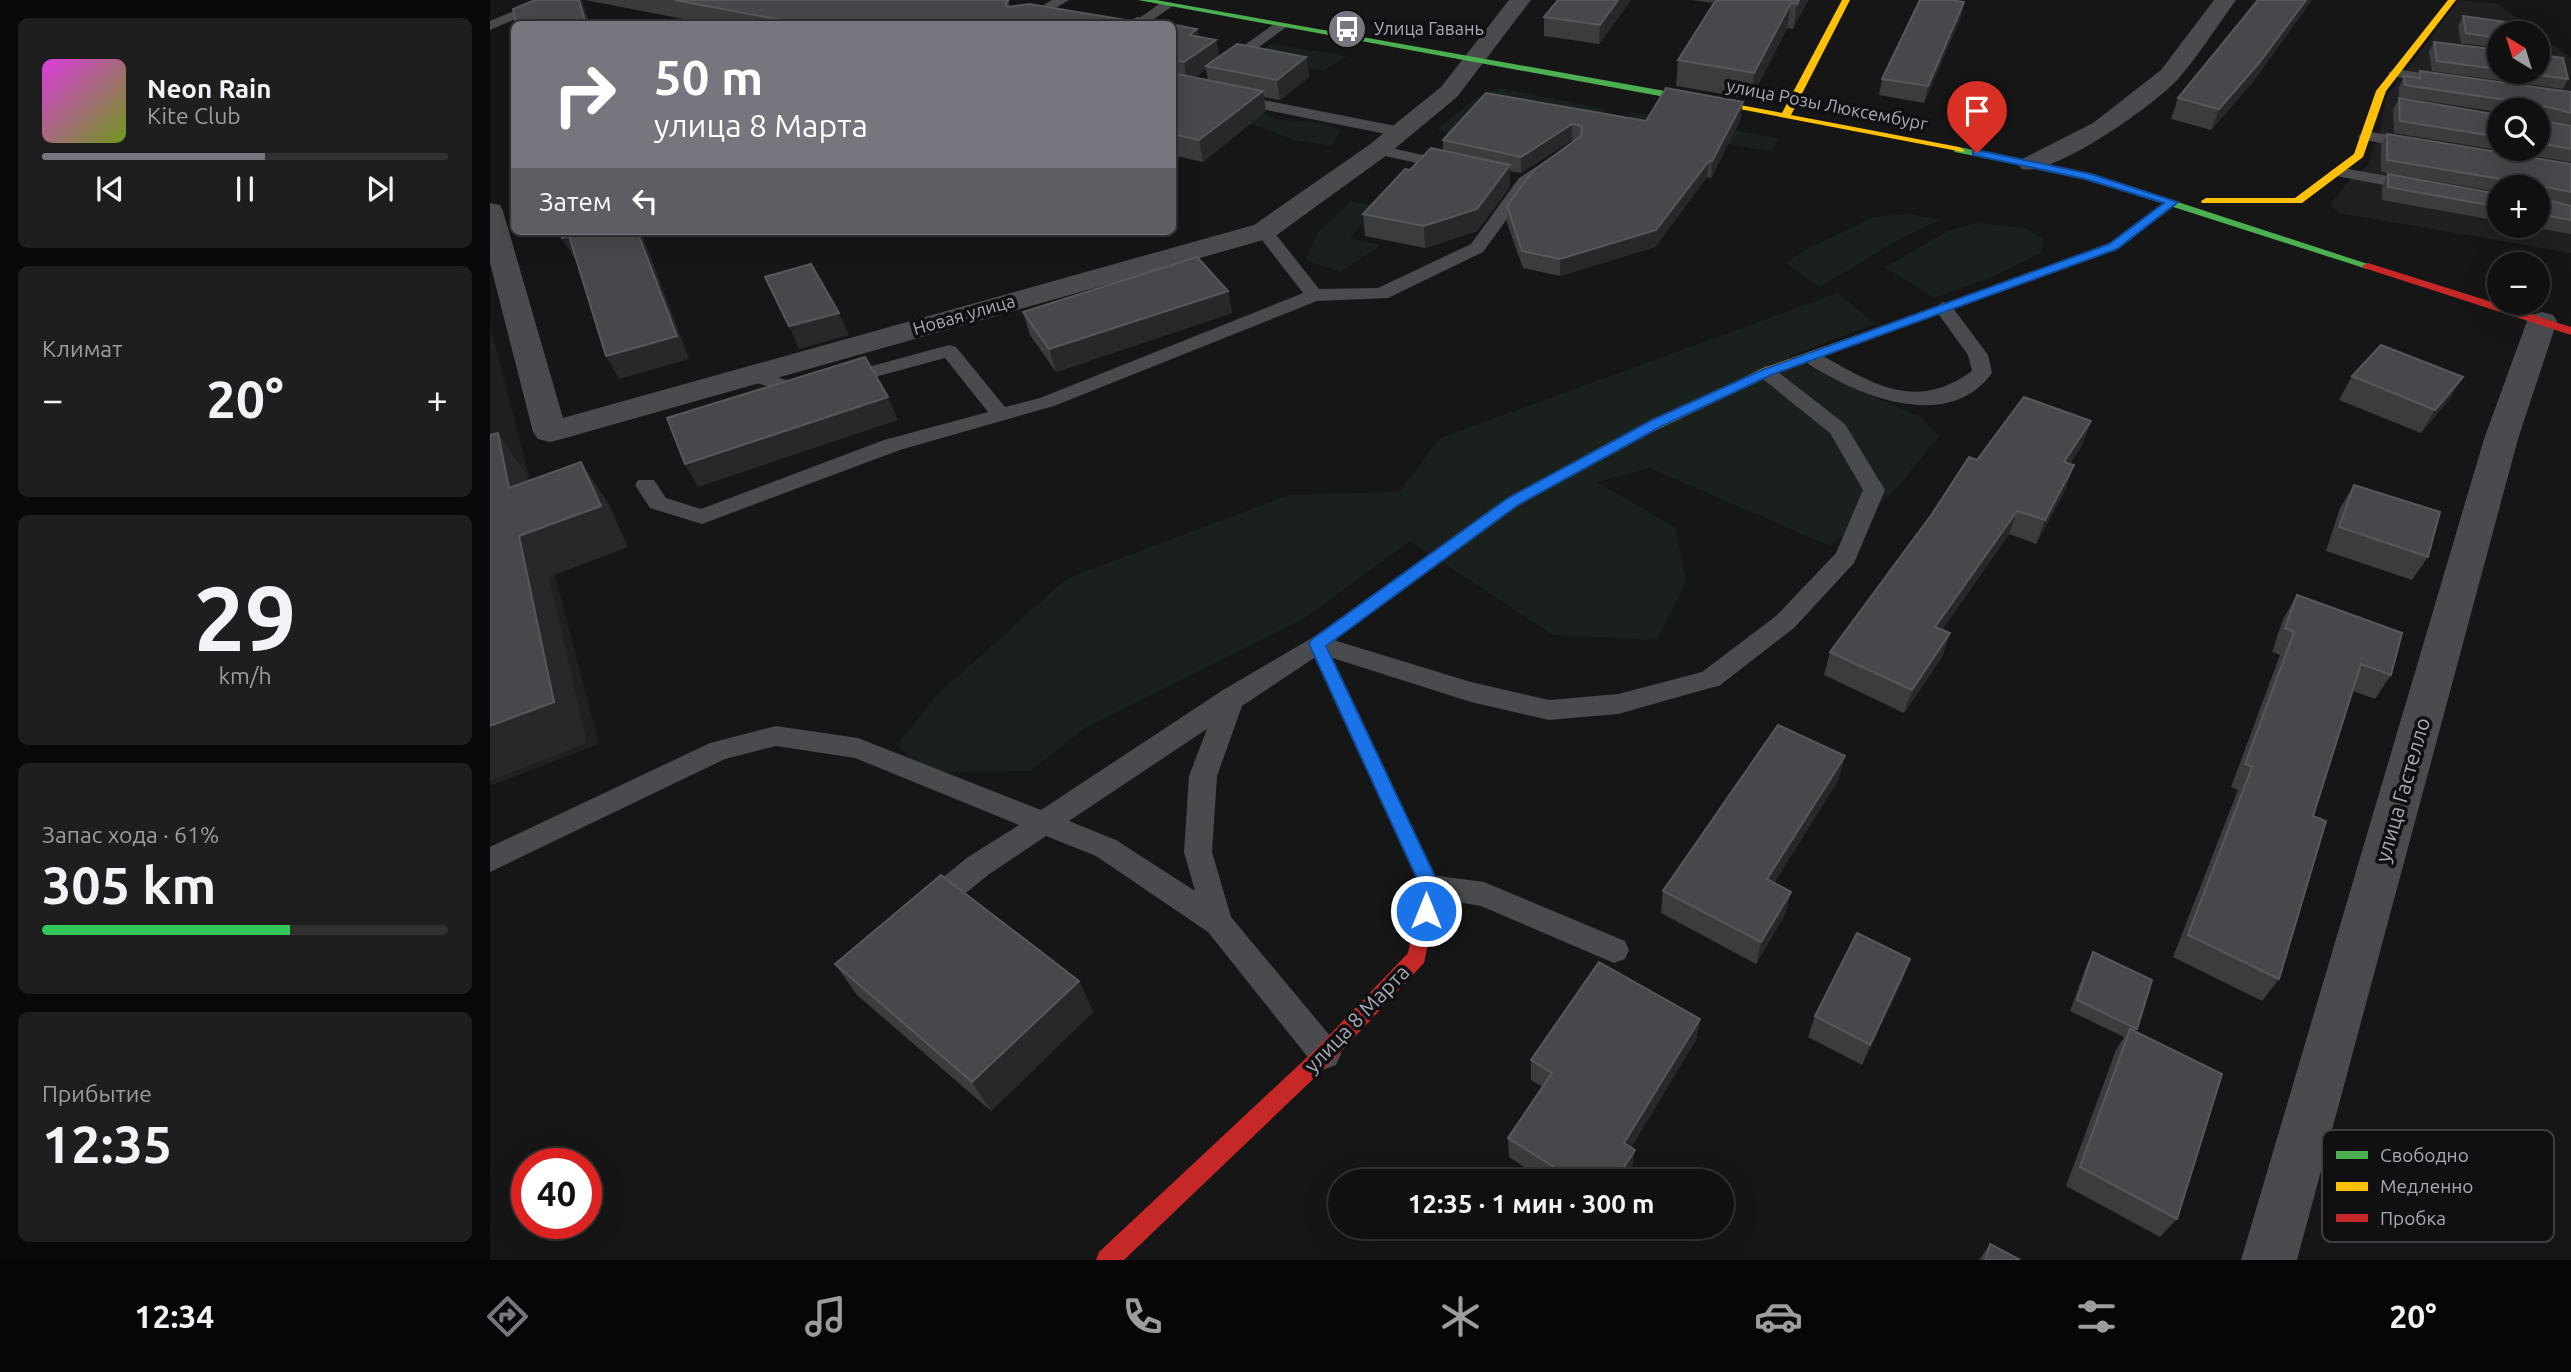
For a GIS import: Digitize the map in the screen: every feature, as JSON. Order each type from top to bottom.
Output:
[{"type":"street","name":"улица Розы Люксембург","points":[[1142,0],[1786,116],[2031,164],[2173,202],[2557,326]]},
{"type":"street","name":"Новая улица","points":[[490,211],[550,432],[1264,231],[1378,150],[1449,92],[1520,0]]},
{"type":"street","points":[[1786,116],[1846,0]]},
{"type":"street","points":[[2031,164],[2102,128],[2169,75],[2225,0]]},
{"type":"street","points":[[1430,887],[1317,644],[1513,501],[1657,423],[1766,372],[2113,247],[2173,202],[2298,201],[2359,155],[2365,136],[2384,102],[2395,73],[2425,45],[2452,0]]},
{"type":"street","name":"улица Гастелло","points":[[2269,1260],[2501,439],[2557,326]]},
{"type":"street","name":"улица 8 Марта","points":[[1107,1260],[1325,1054],[1417,957],[1430,887]]},
{"type":"lane","points":[[490,26],[552,0]]},
{"type":"lane","points":[[1025,21],[1062,0]]},
{"type":"lane","points":[[1143,21],[1167,5]]},
{"type":"lane","points":[[1192,89],[1282,25]]},
{"type":"lane","points":[[2395,73],[2462,82]]},
{"type":"lane","points":[[1176,87],[1401,132]]},
{"type":"lane","points":[[2365,136],[2434,148]]},
{"type":"lane","points":[[646,485],[658,503],[702,517],[892,446],[1047,401],[1314,295],[1381,294],[1477,248],[1518,181],[1573,147]]},
{"type":"lane","points":[[1378,150],[1471,170]]},
{"type":"lane","points":[[2337,172],[2432,188]]},
{"type":"lane","points":[[1264,231],[1314,295]]},
{"type":"lane","points":[[1811,357],[1884,396],[1921,401],[1946,396],[1972,383],[1982,373],[1978,355],[1943,308]]},
{"type":"lane","points":[[751,375],[801,391],[950,351],[1001,415]]},
{"type":"lane","points":[[906,924],[978,866],[1233,696],[1317,644],[1471,692],[1549,710],[1618,704],[1710,679],[1785,622],[1846,557],[1874,490],[1838,429],[1766,372]]},
{"type":"lane","points":[[1218,923],[1198,852],[1203,776],[1233,696]]},
{"type":"lane","points":[[490,860],[719,750],[776,736],[858,748],[1106,848],[1218,923],[1325,1054]]},
{"type":"lane","points":[[1430,887],[1485,894],[1614,950]]},
{"type":"shaded area","points":[[2459,0],[2498,4],[2521,21],[2487,21],[2487,84],[2550,84],[2550,43],[2571,58],[2571,253],[2339,213],[2330,205],[2348,182],[2368,165],[2380,132],[2386,98]]},
{"type":"shaded area","points":[[1270,44],[1347,56],[1323,71],[1255,59]]},
{"type":"shaded area","points":[[1500,88],[1605,109],[1592,122],[1452,134],[1437,129],[1478,97]]},
{"type":"shaded area","points":[[1176,93],[1253,105],[1273,119],[1316,122],[1341,129],[1332,146],[1295,140],[1254,125],[1199,113]]},
{"type":"shaded area","points":[[1631,112],[1778,138],[1772,152],[1623,125]]},
{"type":"shaded area","points":[[1351,201],[1377,207],[1350,238],[1381,245],[1340,272],[1306,260],[1318,232]]},
{"type":"shaded area","points":[[1909,214],[1942,220],[1895,242],[1819,287],[1786,263],[1806,249],[1875,217]]},
{"type":"shaded area","points":[[1977,223],[2025,228],[2044,239],[2041,253],[1989,278],[1934,298],[1885,267],[1950,230]]},
{"type":"shaded area","points":[[1838,293],[1875,324],[1788,357],[1920,417],[1939,437],[1894,491],[1830,546],[1650,468],[1597,482],[1676,528],[1686,583],[1657,640],[1553,635],[1410,541],[1305,618],[1085,728],[1030,771],[926,772],[897,745],[937,695],[1066,579],[1289,495],[1399,492],[1440,438]]},
{"type":"shaded area","points":[[490,326],[599,744],[490,786]]},
{"type":"building","points":[[535,0],[579,0],[585,21],[515,21],[513,9]]},
{"type":"building","points":[[675,0],[1002,0],[1008,1],[1005,4],[1008,7],[1029,4],[1132,21],[786,21]]},
{"type":"building","points":[[1558,0],[1618,0],[1600,25],[1544,17]]},
{"type":"building","points":[[1716,0],[1799,0],[1797,4],[1791,3],[1754,73],[1678,60]]},
{"type":"building","points":[[1920,0],[1964,2],[1928,86],[1882,79]]},
{"type":"building","points":[[2258,0],[2306,0],[2259,63],[2219,109],[2178,98]]},
{"type":"building","points":[[2463,16],[2498,21],[2487,21],[2487,36],[2466,33]]},
{"type":"building","points":[[1137,18],[1154,21],[1132,21]]},
{"type":"building","points":[[1176,25],[1197,29],[1189,35],[1216,40],[1184,62],[1176,61]]},
{"type":"building","points":[[2434,42],[2487,49],[2487,67],[2437,61]]},
{"type":"building","points":[[1237,44],[1306,57],[1277,80],[1206,66]]},
{"type":"building","points":[[2550,56],[2563,58],[2568,79],[2550,77]]},
{"type":"building","points":[[2420,71],[2487,80],[2487,84],[2513,84],[2571,92],[2571,113],[2550,107],[2550,98],[2493,98],[2405,85],[2404,76],[2420,78]]},
{"type":"building","points":[[1176,74],[1263,91],[1199,140],[1176,135]]},
{"type":"building","points":[[1666,88],[1743,102],[1712,161],[1709,161],[1656,230],[1560,259],[1522,251],[1507,206],[1533,171],[1581,136],[1582,126],[1572,124],[1521,157],[1443,140],[1486,93],[1646,121]]},
{"type":"building","points":[[2399,98],[2487,113],[2487,135],[2400,121]]},
{"type":"building","points":[[2550,122],[2571,126],[2571,149],[2550,145]]},
{"type":"building","points":[[2387,134],[2487,150],[2487,161],[2550,161],[2571,164],[2571,192],[2550,188],[2550,175],[2487,177],[2387,160]]},
{"type":"building","points":[[1431,148],[1510,165],[1477,209],[1424,226],[1363,214],[1405,169],[1410,170]]},
{"type":"building","points":[[2388,174],[2487,192],[2487,205],[2388,187]]},
{"type":"building","points":[[2550,201],[2571,206],[2571,220],[2550,216]]},
{"type":"building","points":[[561,235],[639,235],[677,336],[606,356],[569,236],[562,238]]},
{"type":"building","points":[[1197,257],[1228,291],[1049,349],[1023,312]]},
{"type":"building","points":[[811,264],[839,313],[789,326],[765,277]]},
{"type":"building","points":[[2381,345],[2463,377],[2435,410],[2352,376]]},
{"type":"building","points":[[865,357],[888,397],[685,464],[667,418]]},
{"type":"building","points":[[2024,397],[2091,421],[2064,462],[2074,465],[2045,520],[2017,511],[1935,627],[1950,633],[1912,690],[1830,652],[1932,514],[1969,457],[1977,460]]},
{"type":"building","points":[[498,433],[509,488],[581,462],[601,506],[519,536],[554,702],[490,726],[490,435]]},
{"type":"building","points":[[2354,485],[2440,512],[2428,557],[2339,527]]},
{"type":"building","points":[[2297,595],[2402,633],[2391,675],[2361,664],[2313,816],[2326,821],[2279,979],[2188,935],[2252,767],[2245,764],[2294,632],[2285,628]]},
{"type":"building","points":[[1778,725],[1845,756],[1767,879],[1791,892],[1761,942],[1663,891]]},
{"type":"building","points":[[941,875],[1079,981],[972,1082],[835,964]]},
{"type":"building","points":[[1857,933],[1910,959],[1870,1045],[1815,1016]]},
{"type":"building","points":[[2093,952],[2152,980],[2137,1029],[2077,1000]]},
{"type":"building","points":[[1599,962],[1700,1019],[1624,1143],[1635,1150],[1623,1169],[1557,1169],[1508,1138],[1552,1073],[1531,1060]]},
{"type":"building","points":[[2130,1029],[2222,1074],[2177,1219],[2080,1167]]},
{"type":"building","points":[[1990,1244],[2020,1260],[1985,1260]]},
{"type":"traffic: fast","points":[[1142,0],[1687,98]]},
{"type":"traffic: fast","points":[[1959,150],[2088,176],[2368,266]]},
{"type":"traffic: fast","points":[[1411,844],[1317,644],[1513,501],[1643,431]]},
{"type":"traffic: slow","points":[[1786,116],[1846,0]]},
{"type":"traffic: slow","points":[[2206,201],[2298,201],[2359,155],[2381,91],[2452,0]]},
{"type":"traffic: slow","points":[[1687,98],[1959,150]]},
{"type":"traffic: slow","points":[[1643,431],[1766,372],[2091,255]]},
{"type":"traffic: jam","points":[[2091,255],[2113,247],[2173,202]]},
{"type":"traffic: jam","points":[[2368,266],[2571,331]]},
{"type":"traffic: jam","points":[[1107,1260],[1325,1054],[1417,957],[1431,887],[1411,844]]},
{"type":"place","name":"Улица Гавань","points":[[1347,29]]},
{"type":"route","points":[[1426,911],[1430,887],[1368,748],[1317,644],[1513,501],[1657,423],[1766,372],[2113,247],[2173,202],[2088,176],[1977,153]]}]
